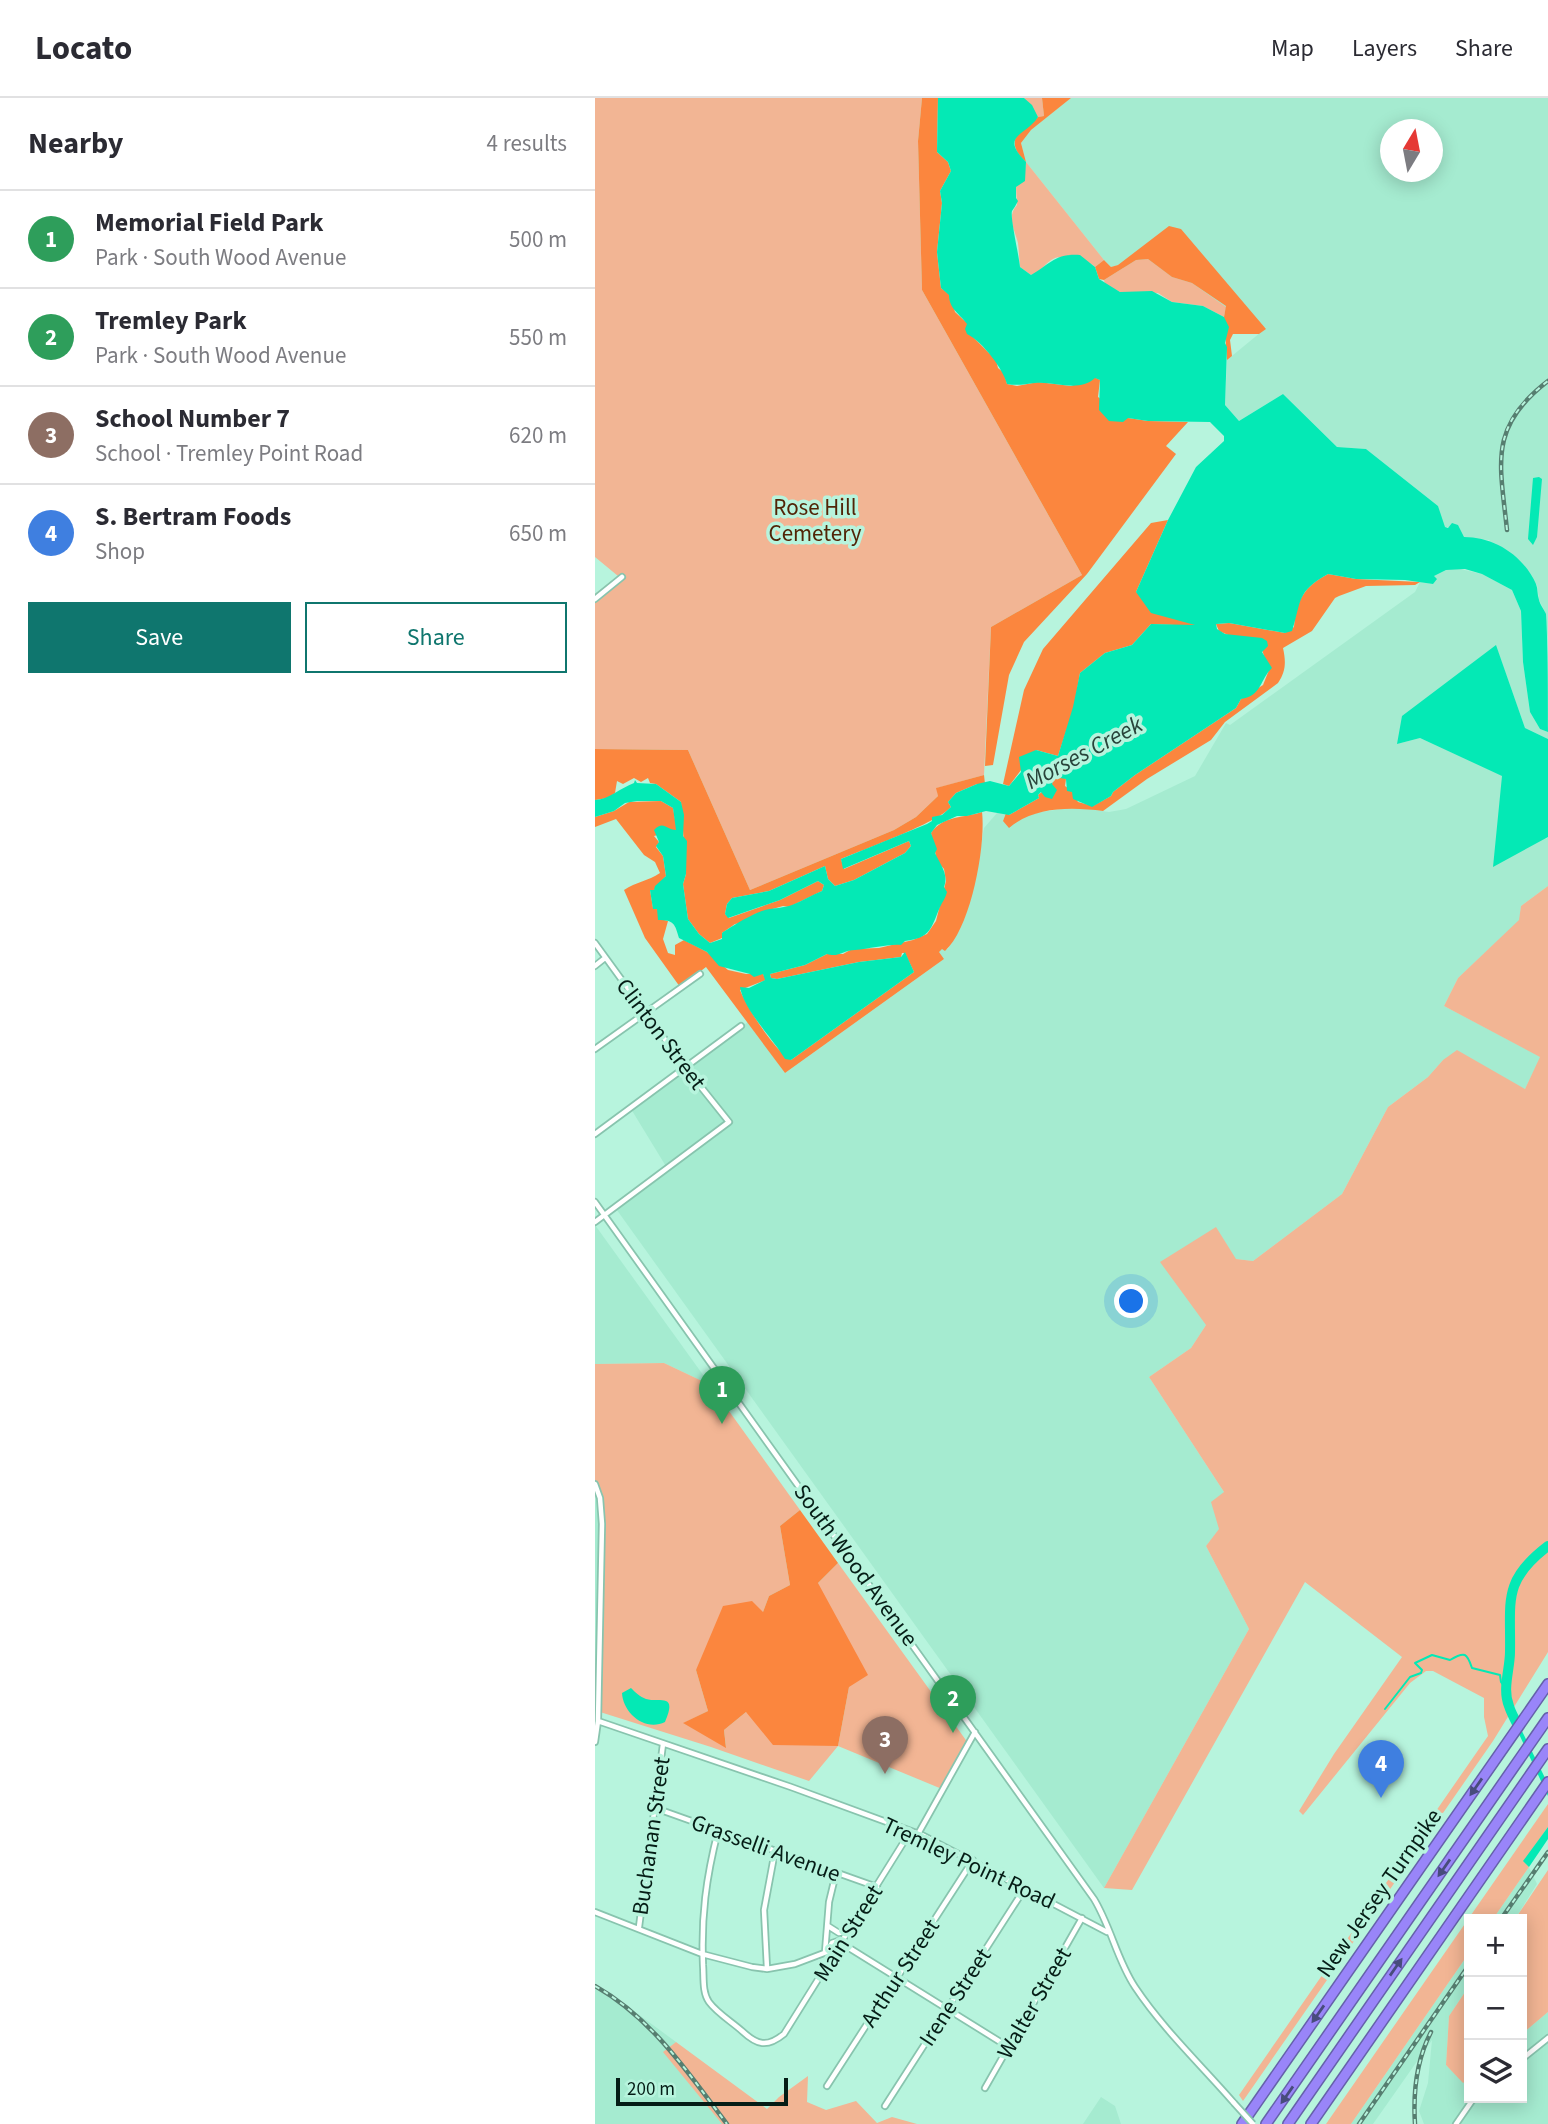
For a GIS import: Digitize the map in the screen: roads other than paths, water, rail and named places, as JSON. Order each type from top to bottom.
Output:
[{"type":"highway","name":"New Jersey Turnpike","points":[[1242,2124],[1548,1684]]},
{"type":"highway","name":"New Jersey Turnpike","points":[[1266,2124],[1548,1718]]},
{"type":"highway","points":[[1288,2124],[1548,1749]]},
{"type":"highway","points":[[1311,2124],[1545,1786]]},
{"type":"street","points":[[595,600],[622,577]]},
{"type":"street","name":"Clinton Street","points":[[595,943],[685,1068],[729,1122],[604,1215]]},
{"type":"street","points":[[595,965],[605,958]]},
{"type":"street","points":[[595,1049],[700,974]]},
{"type":"street","points":[[595,1134],[741,1026]]},
{"type":"street","name":"South Wood Avenue","points":[[595,1202],[1094,1899],[1108,1933]]},
{"type":"street","points":[[595,1222],[604,1215]]},
{"type":"street","points":[[595,1484],[600,1498],[602,1524],[598,1721],[595,1742]]},
{"type":"street","name":"Tremley Point Road","points":[[598,1721],[918,1834],[1108,1933]]},
{"type":"street","points":[[918,1834],[975,1732]]},
{"type":"street","name":"Buchanan Street","points":[[639,1927],[663,1744]]},
{"type":"street","name":"Grasselli Avenue","points":[[655,1808],[877,1887]]},
{"type":"street","points":[[702,1954],[702,1912],[706,1877],[718,1831]]},
{"type":"street","name":"Main Street","points":[[702,1954],[704,1989],[709,2002],[754,2041],[774,2042],[784,2035],[910,1832]]},
{"type":"street","points":[[767,1969],[765,1910],[775,1851]]},
{"type":"street","name":"Arthur Street","points":[[827,2086],[972,1860]]},
{"type":"street","points":[[825,1953],[829,1902],[836,1873]]},
{"type":"street","name":"Irene Street","points":[[885,2106],[1025,1888]]},
{"type":"street","points":[[595,1912],[732,1964],[767,1969],[795,1964],[841,1945],[1010,2048]]},
{"type":"street","name":"Walter Street","points":[[985,2088],[1082,1918]]},
{"type":"street","points":[[827,1922],[830,1928],[839,1933],[851,1929]]},
{"type":"street","points":[[1108,1933],[1135,1987],[1253,2124]]},
{"type":"street","points":[[1527,2055],[1548,2038]]},
{"type":"street","points":[[1456,2124],[1470,2103]]},
{"type":"water","name":"Morses Creek","points":[[938,98],[1024,98],[1032,105],[1038,117],[1015,141],[1018,153],[1026,162],[1025,181],[1016,187],[1018,201],[1012,211],[1020,267],[1031,275],[1053,260],[1080,255],[1095,267],[1099,279],[1120,292],[1152,291],[1172,302],[1203,306],[1224,317],[1229,327],[1225,343],[1225,405],[1239,421],[1283,394],[1337,447],[1366,449],[1438,506],[1445,527],[1448,528],[1452,523],[1458,525],[1464,537],[1497,544],[1523,564],[1536,584],[1546,614],[1548,732],[1540,729],[1530,712],[1523,662],[1521,611],[1512,590],[1482,574],[1465,569],[1446,570],[1434,576],[1437,579],[1433,584],[1405,580],[1356,579],[1328,574],[1305,592],[1292,631],[1285,633],[1229,623],[1216,624],[1217,629],[1225,634],[1262,638],[1267,641],[1268,646],[1262,652],[1272,668],[1257,691],[1241,699],[1236,708],[1135,775],[1111,796],[1092,807],[1073,799],[1072,792],[1067,791],[1066,779],[1054,777],[1052,784],[1057,790],[1052,799],[1041,792],[1039,798],[1009,815],[986,811],[957,816],[937,825],[931,833],[937,849],[935,853],[945,873],[944,887],[947,892],[932,926],[925,934],[901,945],[827,954],[805,965],[770,974],[771,978],[777,979],[859,962],[901,957],[905,952],[914,972],[791,1060],[785,1059],[753,1015],[740,987],[749,988],[765,980],[763,974],[754,977],[719,966],[707,952],[679,938],[673,924],[658,920],[650,890],[654,890],[666,876],[663,856],[656,846],[659,842],[654,830],[663,826],[676,830],[673,808],[661,801],[637,801],[625,803],[614,811],[595,817],[595,800],[610,796],[635,780],[637,783],[656,784],[681,802],[684,815],[683,836],[687,841],[683,884],[688,919],[710,943],[722,939],[722,933],[749,917],[765,910],[796,903],[822,891],[824,885],[818,881],[780,900],[728,918],[725,914],[727,904],[732,898],[769,891],[825,866],[828,879],[835,886],[854,880],[905,853],[911,846],[909,841],[843,869],[841,859],[927,824],[932,821],[932,817],[942,815],[951,807],[948,802],[956,793],[990,781],[1009,786],[1021,772],[1019,757],[1036,750],[1058,756],[1080,673],[1105,653],[1132,645],[1151,624],[1195,625],[1151,613],[1136,592],[1168,520],[1196,467],[1224,441],[1224,436],[1210,422],[1128,418],[1123,422],[1109,421],[1099,410],[1100,380],[1095,378],[1074,386],[1007,384],[991,356],[967,334],[967,324],[953,308],[949,295],[941,288],[937,252],[942,203],[940,191],[951,171],[948,162],[937,152]]},
{"type":"water","points":[[1533,478],[1542,479],[1537,537],[1533,545],[1528,539]]},
{"type":"water","points":[[1496,645],[1525,728],[1548,739],[1548,837],[1493,867],[1502,776],[1420,738],[1397,744],[1402,716]]},
{"type":"water","points":[[631,1688],[646,1699],[668,1703],[665,1722],[650,1724],[631,1714],[622,1693]]},
{"type":"water","points":[[1514,1708],[1515,1717],[1548,1784],[1548,1796],[1511,1717]]},
{"type":"water","points":[[1548,1827],[1548,1839],[1529,1867],[1523,1861]]},
{"type":"waterway","points":[[1518,1726],[1506,1693],[1510,1659],[1510,1605],[1516,1581],[1523,1570],[1548,1546]]},
{"type":"waterway","points":[[1385,1709],[1410,1677],[1421,1673],[1422,1670],[1415,1663],[1432,1655],[1450,1660],[1465,1655],[1472,1668],[1500,1675],[1506,1689]]},
{"type":"railway","points":[[1507,530],[1502,485],[1502,448],[1515,414],[1548,381]]},
{"type":"railway","points":[[1505,1914],[1548,1852]]},
{"type":"railway","points":[[1359,2124],[1464,1972]]},
{"type":"railway","points":[[595,1986],[616,1999],[652,2031],[727,2124]]},
{"type":"railway","points":[[1415,2124],[1417,2077],[1422,2053],[1431,2032]]},
{"type":"place","name":"Memorial Field Park","points":[[722,1424]]},
{"type":"place","name":"Tremley Park","points":[[953,1733]]},
{"type":"place","name":"School Number 7","points":[[885,1774]]},
{"type":"place","name":"S. Bertram Foods","points":[[1381,1798]]},
{"type":"park label","name":"Rose Hill Cemetery","points":[[815,520]]}]
